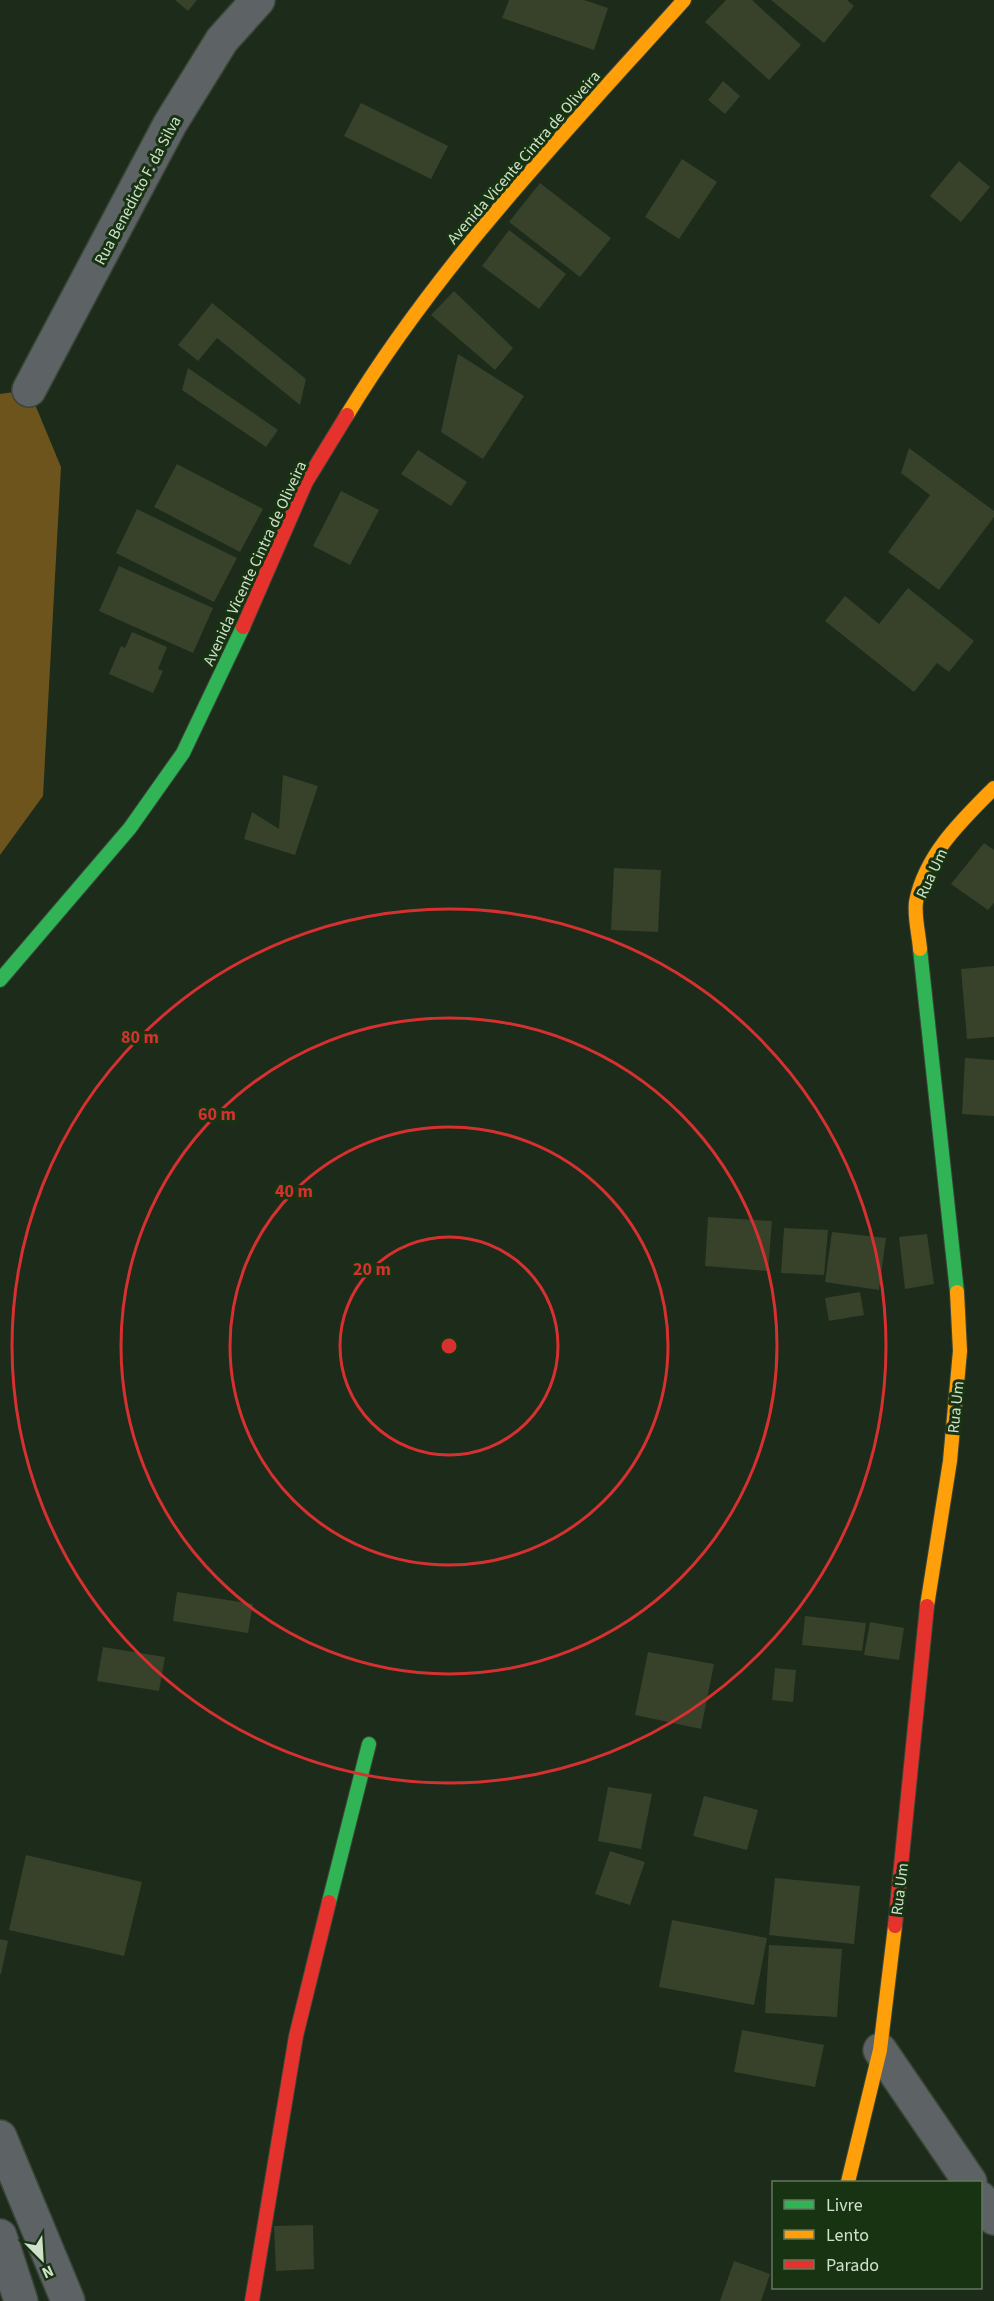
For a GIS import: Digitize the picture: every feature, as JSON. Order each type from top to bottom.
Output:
[{"type":"street","name":"Rua Benedicto F. da Silva","points":[[29,390],[170,124],[222,40],[258,0]]},
{"type":"street","name":"Avenida Vicente Cintra de Oliveira","points":[[0,980],[130,828],[183,753],[241,633],[306,483],[379,362],[487,221],[684,0]]},
{"type":"street","name":"Rua Um","points":[[848,2181],[880,2050],[904,1849],[929,1586],[950,1461],[960,1351],[955,1255],[922,975],[916,903],[931,864],[954,828],[994,788]]},
{"type":"street","points":[[252,2301],[296,2036],[369,1744]]},
{"type":"street","points":[[880,2050],[969,2181]]},
{"type":"street","points":[[0,2137],[68,2301]]},
{"type":"street","points":[[982,2200],[994,2218]]},
{"type":"street","points":[[0,2236],[21,2301]]},
{"type":"shaded area","points":[[29,390],[61,467],[43,796],[0,855],[0,394]]},
{"type":"building","points":[[175,0],[197,0],[188,11]]},
{"type":"building","points":[[509,0],[584,0],[608,8],[594,50],[502,18]]},
{"type":"building","points":[[726,0],[752,0],[801,45],[769,80],[705,22]]},
{"type":"building","points":[[771,0],[847,0],[854,6],[824,43]]},
{"type":"building","points":[[723,81],[740,96],[725,114],[708,100]]},
{"type":"building","points":[[361,103],[448,146],[431,179],[344,136]]},
{"type":"building","points":[[682,159],[717,182],[679,239],[645,217]]},
{"type":"building","points":[[959,161],[990,187],[961,222],[930,196]]},
{"type":"building","points":[[540,183],[611,238],[580,277],[509,222]]},
{"type":"building","points":[[509,230],[566,274],[539,309],[482,266]]},
{"type":"building","points":[[454,291],[513,348],[495,370],[431,315]]},
{"type":"building","points":[[212,303],[306,379],[300,405],[217,338],[198,361],[178,345]]},
{"type":"building","points":[[458,354],[524,396],[483,459],[441,432]]},
{"type":"building","points":[[188,368],[278,430],[266,447],[182,390]]},
{"type":"building","points":[[909,448],[994,511],[994,517],[939,590],[888,552],[930,495],[901,473]]},
{"type":"building","points":[[418,450],[467,482],[451,506],[401,474]]},
{"type":"building","points":[[177,464],[263,509],[240,552],[154,507]]},
{"type":"building","points":[[341,491],[379,510],[350,565],[313,546]]},
{"type":"building","points":[[137,509],[237,558],[214,602],[116,553]]},
{"type":"building","points":[[119,566],[213,608],[193,653],[99,611]]},
{"type":"building","points":[[908,588],[974,641],[949,672],[937,663],[914,692],[825,621],[845,596],[879,624]]},
{"type":"building","points":[[132,632],[167,647],[158,669],[163,671],[153,693],[109,674],[121,646],[125,648]]},
{"type":"building","points":[[283,775],[318,786],[295,855],[244,839],[252,812],[279,829]]},
{"type":"building","points":[[984,843],[994,850],[994,903],[988,910],[951,884]]},
{"type":"building","points":[[614,868],[661,870],[658,932],[611,930]]},
{"type":"building","points":[[994,966],[994,1037],[967,1039],[961,969]]},
{"type":"building","points":[[965,1058],[994,1060],[994,1116],[962,1114]]},
{"type":"building","points":[[708,1217],[772,1221],[768,1271],[705,1266]]},
{"type":"building","points":[[784,1228],[828,1230],[824,1275],[781,1273]]},
{"type":"building","points":[[832,1232],[886,1238],[879,1290],[825,1282]]},
{"type":"building","points":[[927,1234],[934,1284],[905,1289],[899,1237]]},
{"type":"building","points":[[860,1292],[864,1315],[829,1321],[825,1298]]},
{"type":"building","points":[[177,1592],[253,1604],[248,1633],[173,1621]]},
{"type":"building","points":[[805,1616],[866,1623],[862,1651],[802,1645]]},
{"type":"building","points":[[870,1622],[904,1628],[899,1660],[864,1655]]},
{"type":"building","points":[[103,1647],[165,1657],[159,1691],[97,1681]]},
{"type":"building","points":[[648,1652],[714,1664],[701,1729],[635,1715]]},
{"type":"building","points":[[775,1668],[796,1670],[793,1702],[772,1700]]},
{"type":"building","points":[[608,1787],[652,1794],[641,1849],[598,1841]]},
{"type":"building","points":[[704,1796],[758,1810],[747,1850],[693,1836]]},
{"type":"building","points":[[610,1851],[645,1862],[630,1905],[595,1894]]},
{"type":"building","points":[[26,1855],[142,1882],[124,1956],[9,1930]]},
{"type":"building","points":[[775,1878],[860,1886],[854,1944],[769,1935]]},
{"type":"building","points":[[672,1920],[767,1938],[754,2005],[659,1987]]},
{"type":"building","points":[[0,1939],[8,1941],[1,1974],[0,1974]]},
{"type":"building","points":[[769,1945],[842,1949],[837,2017],[765,2013]]},
{"type":"building","points":[[742,2030],[824,2045],[815,2087],[734,2072]]},
{"type":"building","points":[[313,2225],[314,2269],[276,2271],[274,2226]]},
{"type":"building","points":[[734,2261],[770,2274],[761,2301],[720,2301]]},
{"type":"traffic: fast","points":[[0,980],[130,828],[183,753],[243,627]]},
{"type":"traffic: fast","points":[[920,949],[957,1292]]},
{"type":"traffic: fast","points":[[329,1902],[369,1744]]},
{"type":"traffic: slow","points":[[347,415],[422,304],[463,252],[550,149],[684,0]]},
{"type":"traffic: slow","points":[[920,949],[916,902],[927,869],[946,839],[994,788]]},
{"type":"traffic: slow","points":[[927,1606],[950,1461],[960,1351],[957,1292]]},
{"type":"traffic: slow","points":[[848,2181],[880,2050],[895,1926]]},
{"type":"traffic: jam","points":[[243,627],[306,482],[347,415]]},
{"type":"traffic: jam","points":[[895,1926],[927,1606]]},
{"type":"traffic: jam","points":[[252,2301],[296,2036],[329,1902]]}]
